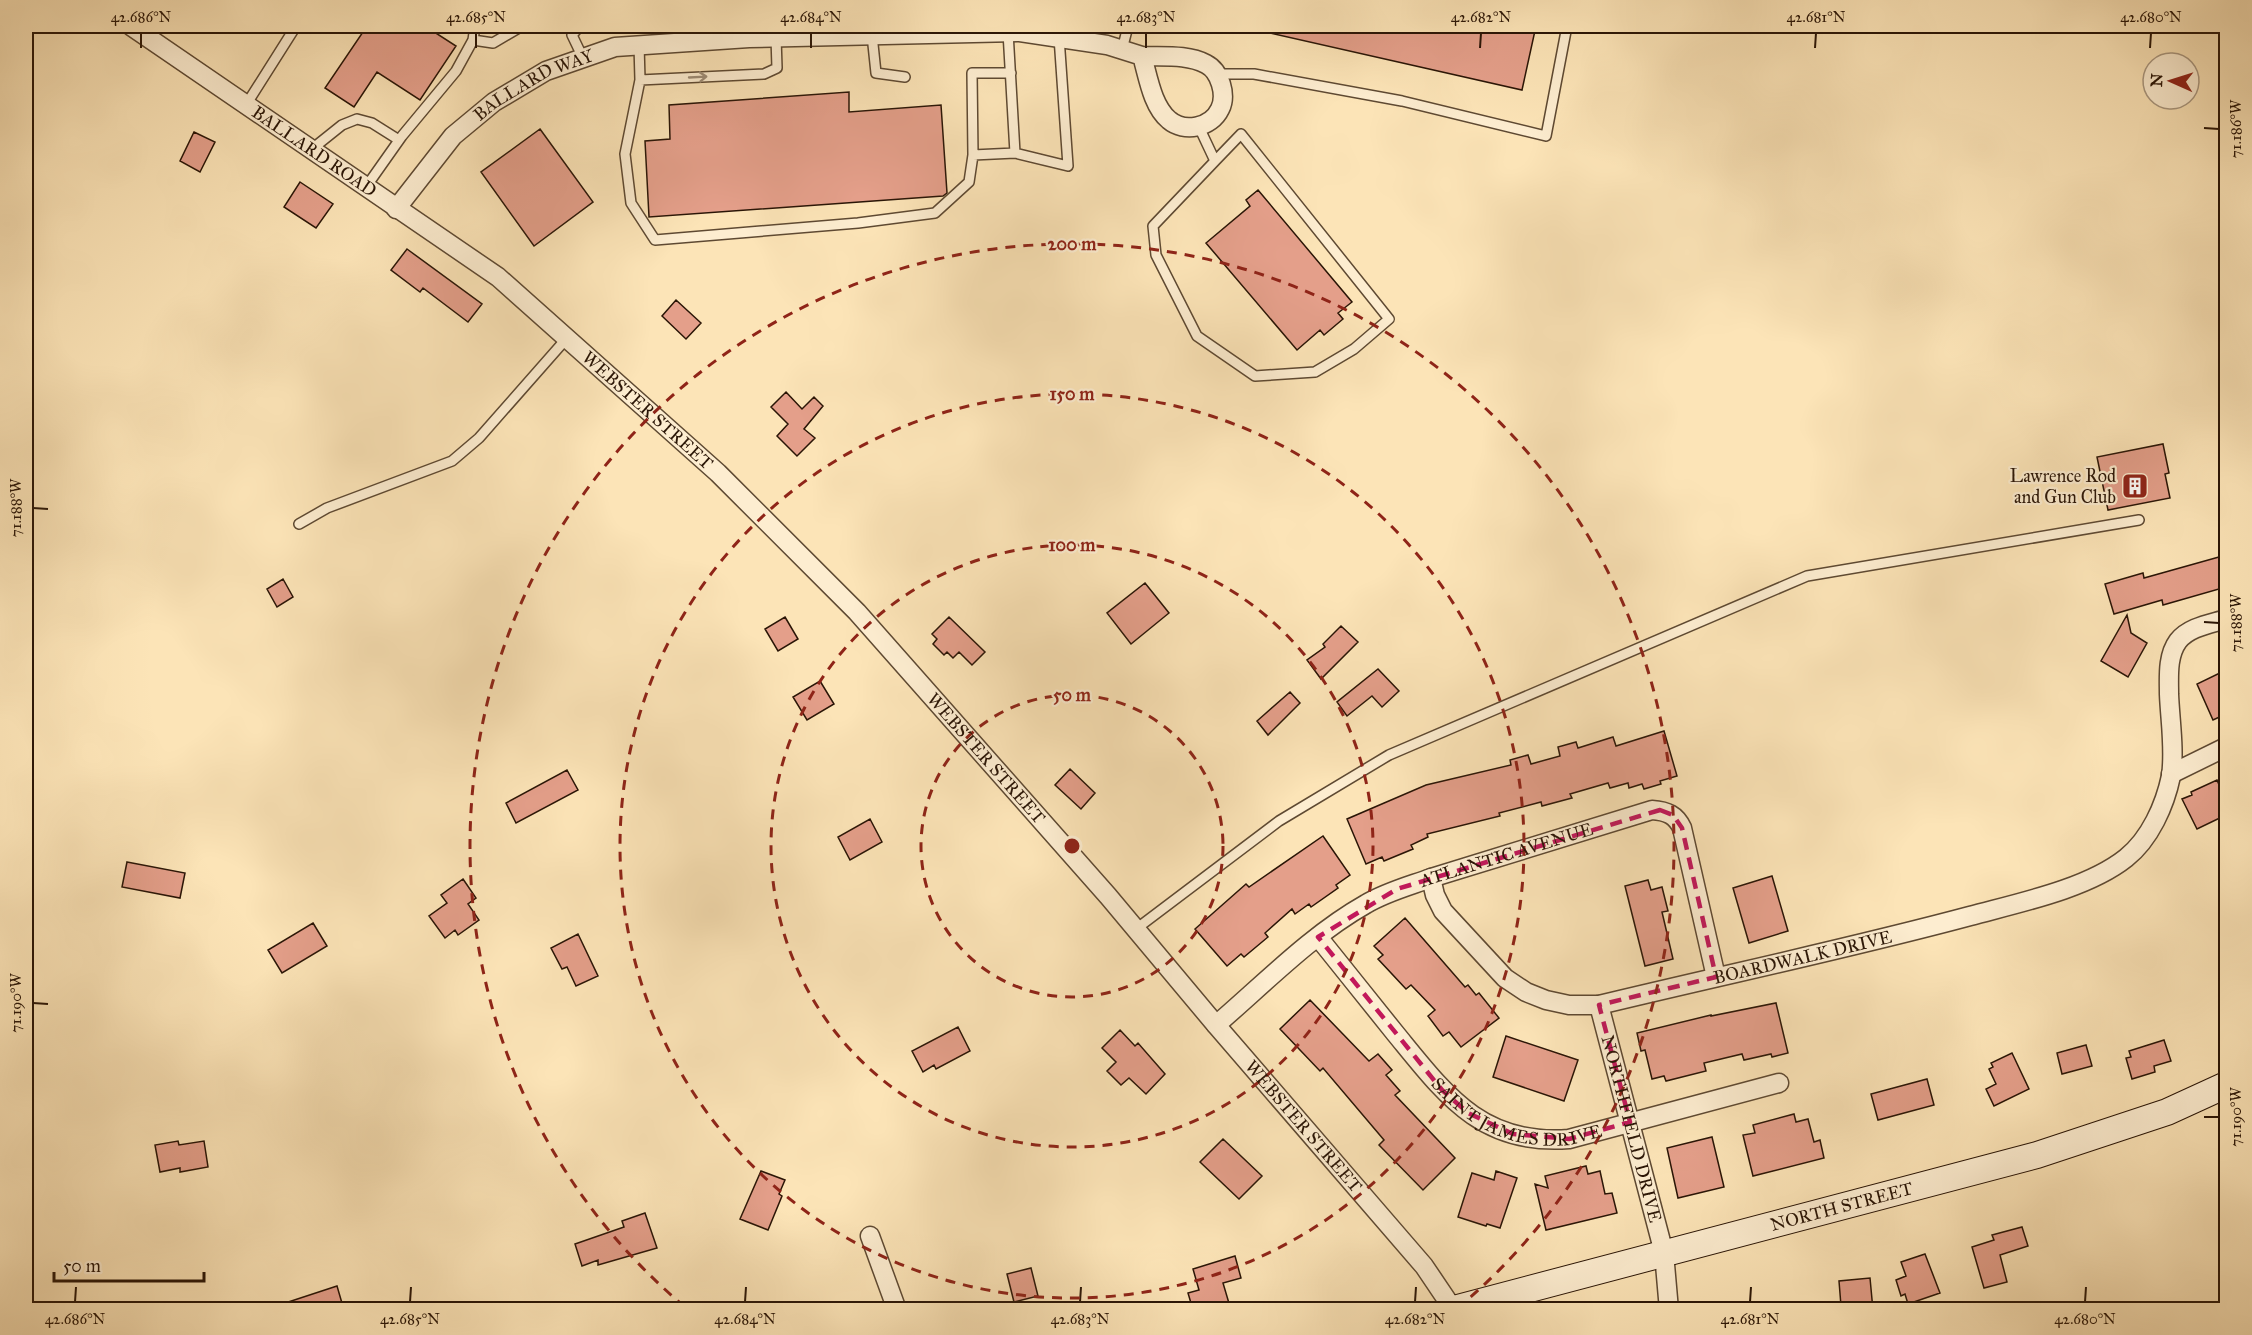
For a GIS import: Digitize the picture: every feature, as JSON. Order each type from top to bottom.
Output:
[{"type":"main road","name":"NORTH STREET","points":[[1452,1309],[2037,1155],[2167,1112],[2226,1084]]},
{"type":"street","name":"BALLARD ROAD","points":[[130,26],[498,277]]},
{"type":"street","name":"BALLARD WAY","points":[[396,209],[453,136],[486,109],[546,71],[615,47],[748,32],[776,37],[1017,30],[1059,37],[1080,33],[1107,45],[1142,56],[1188,58],[1208,65],[1218,74]]},
{"type":"street","points":[[1142,56],[1158,105],[1168,119],[1179,126],[1199,127],[1213,118],[1221,108],[1222,90],[1218,74]]},
{"type":"street","name":"WEBSTER STREET","points":[[498,277],[718,474],[857,612],[1136,929],[1424,1266],[1452,1309]]},
{"type":"street","name":"BOARDWALK DRIVE","points":[[1431,878],[1435,895],[1443,911],[1505,978],[1527,992],[1546,1000],[1569,1005],[1599,1005],[1925,928],[2038,897],[2095,877],[2127,857],[2152,827],[2171,774],[2169,679],[2174,648],[2183,636],[2194,629],[2226,619]]},
{"type":"street","points":[[2171,774],[2226,747]]},
{"type":"street","name":"ATLANTIC AVENUE","points":[[1216,1025],[1318,937],[1368,903],[1397,889],[1647,811],[1666,812],[1673,815],[1682,828],[1716,977]]},
{"type":"street","name":"SAINT JAMES DRIVE","points":[[1318,937],[1442,1090],[1468,1113],[1513,1134],[1550,1140],[1569,1139],[1779,1083]]},
{"type":"street","name":"NORTHFIELD DRIVE","points":[[1599,1005],[1664,1253],[1669,1310]]},
{"type":"street","points":[[870,1236],[897,1310]]},
{"type":"lane","points":[[246,105],[296,26]]},
{"type":"lane","points":[[366,187],[399,140],[456,71],[473,40],[475,26]]},
{"type":"lane","points":[[473,40],[493,43],[522,26]]},
{"type":"lane","points":[[564,26],[572,35],[583,58]]},
{"type":"lane","points":[[572,35],[580,26]]},
{"type":"lane","points":[[1122,50],[1128,26]]},
{"type":"lane","points":[[1218,74],[1254,74],[1402,101],[1546,136],[1567,26]]},
{"type":"lane","points":[[1015,153],[1011,73],[1017,30]]},
{"type":"lane","points":[[872,35],[876,74],[905,77]]},
{"type":"lane","points":[[640,80],[764,74],[777,68],[776,37]]},
{"type":"lane","points":[[974,155],[1015,153],[1068,166],[1059,37]]},
{"type":"lane","points":[[639,45],[640,80],[625,154],[631,203],[655,240],[858,223],[935,213],[969,182],[974,155],[972,73],[1011,73]]},
{"type":"lane","points":[[312,149],[342,125],[357,119],[372,123],[399,140]]},
{"type":"lane","points":[[1199,127],[1215,161]]},
{"type":"lane","points":[[1241,134],[1389,319],[1354,349],[1316,372],[1255,376],[1197,336],[1156,255],[1153,226],[1215,161],[1241,134]]},
{"type":"lane","points":[[299,524],[327,508],[452,461],[479,438],[567,338]]},
{"type":"lane","points":[[1136,929],[1279,821],[1389,755],[1807,576],[2139,519]]},
{"type":"highlighted area","points":[[1660,810],[1673,815],[1682,828],[1716,977],[1599,1005],[1630,1122],[1569,1139],[1513,1134],[1468,1113],[1442,1090],[1318,937],[1397,889]]},
{"type":"building","points":[[367,26],[425,26],[456,46],[420,100],[377,72],[354,107],[325,88]]},
{"type":"building","points":[[1267,26],[1536,26],[1522,90],[1266,32]]},
{"type":"building","points":[[849,92],[849,112],[941,105],[947,193],[943,196],[649,217],[645,141],[670,139],[669,105]]},
{"type":"building","points":[[540,129],[593,202],[534,246],[481,172]]},
{"type":"building","points":[[194,132],[215,142],[200,172],[180,161]]},
{"type":"building","points":[[300,182],[333,204],[316,228],[284,207]]},
{"type":"building","points":[[1258,190],[1352,302],[1338,313],[1343,319],[1324,335],[1320,330],[1297,350],[1206,243],[1250,206],[1246,200]]},
{"type":"building","points":[[407,249],[482,304],[468,322],[423,288],[420,292],[391,270]]},
{"type":"building","points":[[676,300],[701,323],[686,339],[662,316]]},
{"type":"building","points":[[786,392],[802,409],[814,397],[823,406],[804,429],[815,438],[797,456],[777,436],[788,424],[771,407]]},
{"type":"building","name":"Lawrence Rod and Gun Club","points":[[2163,444],[2169,473],[2165,474],[2170,498],[2108,510],[2097,457]]},
{"type":"building","points":[[2226,555],[2226,587],[2163,605],[2162,600],[2114,614],[2105,584],[2143,573],[2144,578]]},
{"type":"building","points":[[283,579],[293,597],[277,607],[267,589]]},
{"type":"building","points":[[1145,583],[1169,613],[1131,644],[1107,613]]},
{"type":"building","points":[[2127,615],[2131,633],[2147,643],[2128,677],[2101,661]]},
{"type":"building","points":[[785,617],[798,639],[778,651],[765,629]]},
{"type":"building","points":[[949,617],[985,652],[972,665],[959,652],[953,658],[947,652],[944,655],[933,644],[937,639],[932,634]]},
{"type":"building","points":[[1341,626],[1358,642],[1321,679],[1307,660],[1325,647],[1323,644]]},
{"type":"building","points":[[1378,669],[1399,691],[1382,707],[1372,696],[1347,716],[1337,702]]},
{"type":"building","points":[[2226,670],[2226,714],[2213,720],[2197,684]]},
{"type":"building","points":[[820,681],[834,704],[807,720],[793,697]]},
{"type":"building","points":[[1290,692],[1300,703],[1268,735],[1257,721]]},
{"type":"building","points":[[1664,731],[1677,776],[1644,789],[1642,784],[1629,788],[1628,783],[1610,788],[1608,783],[1570,794],[1572,798],[1542,806],[1541,802],[1499,813],[1500,816],[1427,834],[1428,837],[1411,845],[1413,849],[1384,861],[1382,857],[1366,864],[1347,819],[1426,785],[1511,765],[1510,760],[1528,755],[1531,764],[1560,756],[1558,747],[1576,742],[1578,748],[1613,737],[1616,746]]},
{"type":"building","points":[[1070,769],[1095,793],[1081,809],[1055,785]]},
{"type":"building","points":[[567,770],[578,790],[516,823],[506,803]]},
{"type":"building","points":[[2217,780],[2226,801],[2226,815],[2197,829],[2182,799],[2192,795],[2191,792]]},
{"type":"building","points":[[870,819],[882,842],[850,860],[838,837]]},
{"type":"building","points":[[1323,836],[1350,875],[1336,885],[1338,888],[1311,907],[1309,904],[1295,914],[1292,909],[1265,933],[1268,937],[1244,957],[1241,954],[1227,966],[1195,929],[1246,884],[1249,887]]},
{"type":"building","points":[[127,862],[185,873],[180,898],[122,887]]},
{"type":"building","points":[[1772,876],[1788,931],[1749,943],[1733,888]]},
{"type":"building","points":[[463,879],[476,898],[468,904],[479,920],[458,935],[455,930],[445,938],[429,916],[447,903],[441,895]]},
{"type":"building","points":[[1648,880],[1651,890],[1662,887],[1668,911],[1662,912],[1673,959],[1645,966],[1625,886]]},
{"type":"building","points":[[1405,918],[1465,987],[1468,985],[1476,995],[1479,993],[1499,1018],[1461,1047],[1449,1032],[1443,1036],[1428,1016],[1435,1010],[1411,985],[1406,989],[1378,959],[1383,955],[1374,946]]},
{"type":"building","points":[[313,923],[327,946],[282,973],[268,950]]},
{"type":"building","points":[[578,934],[598,976],[576,986],[567,967],[562,969],[551,948]]},
{"type":"building","points":[[1310,1000],[1369,1061],[1378,1054],[1392,1070],[1386,1075],[1400,1091],[1395,1095],[1455,1158],[1423,1190],[1379,1145],[1384,1140],[1323,1068],[1320,1071],[1280,1029]]},
{"type":"building","points":[[1776,1003],[1788,1053],[1744,1060],[1742,1054],[1704,1063],[1706,1071],[1666,1081],[1664,1076],[1652,1079],[1645,1050],[1641,1051],[1637,1033],[1711,1015]]},
{"type":"building","points":[[958,1027],[970,1051],[936,1069],[934,1065],[923,1072],[912,1051]]},
{"type":"building","points":[[1120,1030],[1135,1046],[1138,1043],[1165,1074],[1146,1094],[1129,1078],[1121,1085],[1107,1071],[1116,1062],[1102,1048]]},
{"type":"building","points":[[1506,1036],[1578,1060],[1564,1101],[1493,1077]]},
{"type":"building","points":[[2164,1040],[2171,1061],[2154,1066],[2155,1072],[2132,1079],[2126,1058],[2131,1057],[2129,1051]]},
{"type":"building","points":[[2086,1045],[2092,1066],[2062,1074],[2057,1053]]},
{"type":"building","points":[[2012,1053],[2029,1089],[1994,1106],[1986,1089],[1996,1084],[1989,1069],[1993,1067],[1991,1063]]},
{"type":"building","points":[[1927,1079],[1934,1105],[1878,1120],[1871,1094]]},
{"type":"building","points":[[1794,1114],[1796,1122],[1808,1119],[1814,1142],[1820,1140],[1824,1158],[1753,1176],[1743,1135],[1755,1133],[1753,1125]]},
{"type":"building","points":[[1712,1137],[1724,1187],[1678,1198],[1667,1148]]},
{"type":"building","points":[[1223,1139],[1262,1176],[1239,1199],[1200,1162]]},
{"type":"building","points":[[178,1141],[179,1145],[204,1141],[208,1167],[180,1172],[180,1168],[160,1172],[155,1145]]},
{"type":"building","points":[[1586,1166],[1588,1174],[1600,1171],[1605,1194],[1612,1193],[1617,1213],[1546,1230],[1535,1184],[1548,1188],[1545,1176]]},
{"type":"building","points":[[761,1171],[785,1180],[779,1194],[782,1196],[768,1230],[740,1219]]},
{"type":"building","points":[[1496,1171],[1517,1178],[1500,1228],[1458,1217],[1472,1173],[1494,1180]]},
{"type":"building","points":[[645,1213],[657,1248],[598,1265],[598,1260],[582,1266],[575,1244],[624,1227],[622,1221]]},
{"type":"building","points":[[2022,1227],[2028,1246],[2000,1255],[2007,1282],[1984,1288],[1972,1247],[1994,1240],[1992,1235]]},
{"type":"building","points":[[1925,1254],[1940,1293],[1908,1304],[1905,1294],[1901,1296],[1896,1280],[1906,1276],[1901,1262]]},
{"type":"building","points":[[1235,1256],[1241,1278],[1223,1283],[1231,1310],[1193,1310],[1188,1293],[1199,1290],[1193,1269]]},
{"type":"building","points":[[1031,1268],[1038,1296],[1014,1302],[1007,1274]]},
{"type":"building","points":[[1870,1278],[1873,1310],[1856,1310],[1856,1304],[1841,1306],[1839,1281]]},
{"type":"building","points":[[337,1286],[344,1310],[277,1310],[276,1306]]},
{"type":"place","name":"Lawrence Rod and Gun Club","points":[[2135,486]]}]
